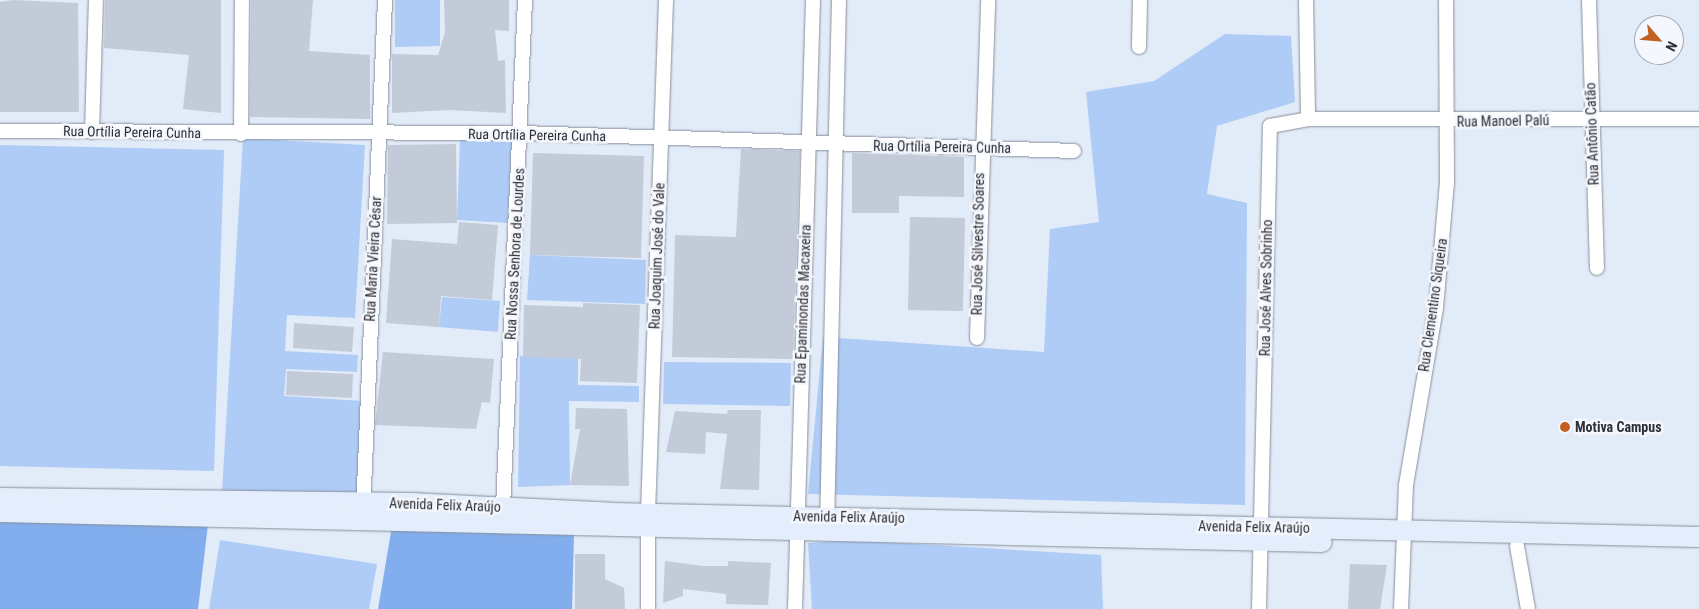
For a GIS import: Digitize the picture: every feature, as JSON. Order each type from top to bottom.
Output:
[{"type":"main road","name":"Avenida Felix Araújo","points":[[0,498],[648,520],[1404,537],[1699,537]]},
{"type":"main road","name":"Avenida Felix Araújo","points":[[0,512],[503,508],[648,520]]},
{"type":"main road","name":"Avenida Felix Araújo","points":[[1404,537],[1517,546],[1699,550]]},
{"type":"street","points":[[92,132],[96,0]]},
{"type":"street","points":[[241,134],[242,0]]},
{"type":"street","name":"Rua Maria Vieira César","points":[[363,510],[385,0]]},
{"type":"street","name":"Rua Nossa Senhora de Lourdes","points":[[503,508],[521,133],[525,0]]},
{"type":"street","name":"Rua Joaquim José do Vale","points":[[648,609],[648,520],[666,0]]},
{"type":"street","name":"Rua Epaminondas Macaxeira","points":[[795,609],[796,523],[813,0]]},
{"type":"street","name":"Rua Epaminondas Macaxeira","points":[[827,524],[833,145],[839,0]]},
{"type":"street","name":"Rua José Silvestre Soares","points":[[976,338],[980,148],[988,0]]},
{"type":"street","points":[[1139,47],[1140,0]]},
{"type":"street","points":[[1306,0],[1308,120]]},
{"type":"street","name":"Rua Clementino Siqueira","points":[[1401,609],[1404,537],[1412,448],[1436,308],[1448,122],[1446,0]]},
{"type":"street","name":"Rua Antônio Catão","points":[[1589,0],[1590,120],[1597,268]]},
{"type":"street","name":"Rua Manoel Palú","points":[[1308,120],[1448,122],[1699,119]]},
{"type":"street","name":"Rua José Alves Sobrinho","points":[[1259,609],[1262,534],[1267,132],[1276,122],[1308,120]]},
{"type":"street","name":"Rua Ortília Pereira Cunha","points":[[0,131],[379,135],[521,133],[833,145],[1074,150]]},
{"type":"street","points":[[1517,546],[1528,609]]},
{"type":"shaded area","points":[[395,0],[440,0],[440,46],[395,47]]},
{"type":"shaded area","points":[[1225,34],[1291,36],[1295,102],[1217,126],[1207,194],[1247,203],[1245,505],[808,494],[823,337],[1044,352],[1050,229],[1099,222],[1086,92],[1154,81]]},
{"type":"shaded area","points":[[243,138],[365,145],[355,318],[287,315],[285,351],[358,355],[357,372],[286,369],[284,396],[364,401],[358,499],[222,492]]},
{"type":"shaded area","points":[[460,139],[512,140],[508,223],[457,220]]},
{"type":"shaded area","points":[[0,145],[224,150],[214,471],[0,466]]},
{"type":"shaded area","points":[[530,255],[646,260],[645,304],[527,300]]},
{"type":"shaded area","points":[[442,297],[500,301],[498,332],[439,327]]},
{"type":"shaded area","points":[[520,356],[578,357],[578,385],[639,386],[639,402],[569,401],[570,485],[518,487]]},
{"type":"shaded area","points":[[664,362],[791,363],[790,406],[663,404]]},
{"type":"shaded area","points":[[0,491],[211,499],[198,609],[0,609]]},
{"type":"shaded area","points":[[393,520],[574,534],[572,609],[378,609]]},
{"type":"shaded area","points":[[220,540],[377,564],[369,609],[209,609]]},
{"type":"shaded area","points":[[848,540],[1101,555],[1103,609],[812,609],[808,543]]},
{"type":"building","points":[[13,0],[78,3],[79,112],[0,112],[0,2]]},
{"type":"building","points":[[105,0],[221,0],[221,113],[183,109],[189,55],[104,48]]},
{"type":"building","points":[[251,0],[313,0],[309,51],[370,55],[370,119],[250,117]]},
{"type":"building","points":[[444,0],[509,0],[509,31],[495,30],[498,61],[505,60],[506,113],[449,110],[392,113],[392,54],[438,55],[445,32]]},
{"type":"building","points":[[456,144],[457,223],[387,224],[388,145]]},
{"type":"building","points":[[741,149],[800,151],[793,359],[672,357],[675,235],[736,237]]},
{"type":"building","points":[[533,153],[644,156],[641,258],[530,255]]},
{"type":"building","points":[[852,153],[964,157],[964,197],[899,196],[899,213],[852,213]]},
{"type":"building","points":[[910,217],[965,218],[963,311],[908,310]]},
{"type":"building","points":[[459,222],[498,225],[492,300],[441,296],[439,327],[386,323],[392,239],[457,244]]},
{"type":"building","points":[[583,303],[640,305],[637,383],[580,381],[581,359],[523,357],[524,305],[583,307]]},
{"type":"building","points":[[294,323],[354,327],[352,352],[293,348]]},
{"type":"building","points":[[383,352],[494,359],[490,403],[482,402],[476,429],[375,425]]},
{"type":"building","points":[[287,371],[353,374],[352,398],[286,395]]},
{"type":"building","points":[[576,408],[627,409],[629,486],[570,485],[580,429],[575,429]]},
{"type":"building","points":[[728,410],[761,410],[759,490],[720,489],[727,434],[706,432],[705,454],[666,452],[675,411],[727,414]]},
{"type":"building","points":[[575,554],[605,554],[605,579],[624,588],[625,609],[575,609]]},
{"type":"building","points":[[665,561],[703,566],[728,566],[728,561],[771,563],[768,605],[726,604],[726,594],[683,589],[683,596],[663,603]]},
{"type":"building","points":[[1350,564],[1387,565],[1380,609],[1348,609]]},
{"type":"place","name":"Motiva Campus","points":[[1565,427]]}]
